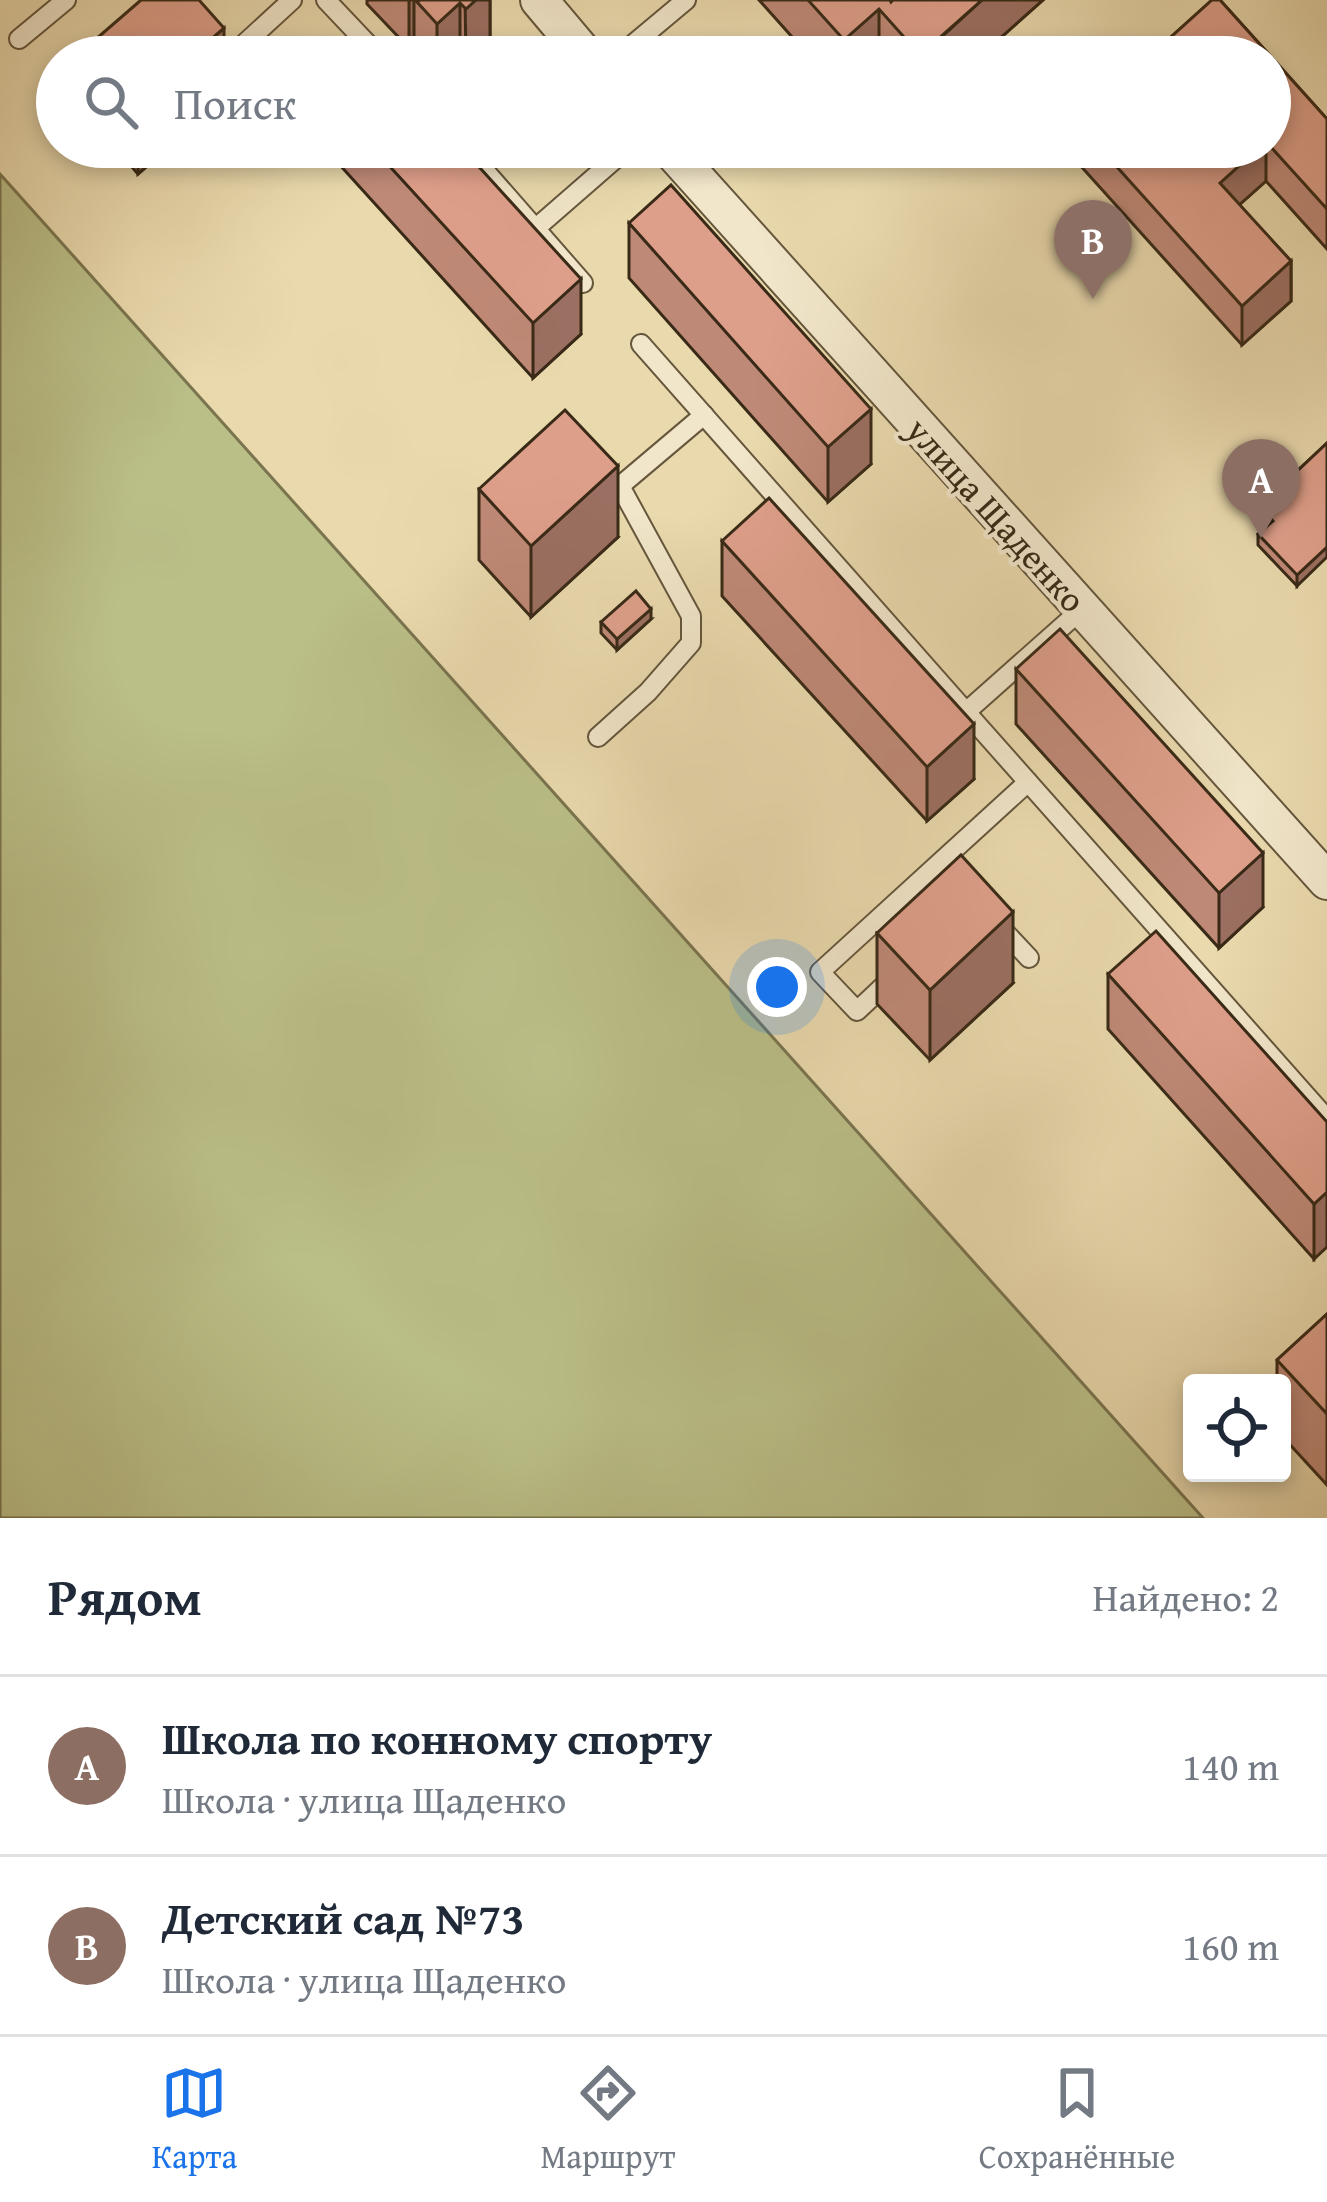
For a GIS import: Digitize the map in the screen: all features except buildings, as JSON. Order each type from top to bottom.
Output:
[{"type":"street","points":[[539,0],[561,36]]},
{"type":"street","name":"улица Щаденко","points":[[687,168],[1327,881]]},
{"type":"lane","points":[[19,39],[66,0]]},
{"type":"lane","points":[[253,36],[292,0]]},
{"type":"lane","points":[[326,0],[360,36]]},
{"type":"lane","points":[[643,36],[686,0]]},
{"type":"lane","points":[[483,168],[583,283]]},
{"type":"lane","points":[[536,228],[605,168]]},
{"type":"lane","points":[[641,344],[1327,1119]]},
{"type":"lane","points":[[620,486],[704,415]]},
{"type":"lane","points":[[598,737],[648,692],[691,643],[691,616],[620,486],[602,475]]},
{"type":"lane","points":[[966,712],[1082,609]]},
{"type":"lane","points":[[908,963],[857,1010],[820,972],[947,868],[1028,782]]},
{"type":"lane","points":[[989,915],[1029,958]]},
{"type":"green space","points":[[0,174],[1160,1470],[1203,1518],[0,1518]]},
{"type":"place","name":"Детский сад №73","points":[[1093,299]]},
{"type":"place","name":"Школа по конному спорту","points":[[1261,538]]}]
